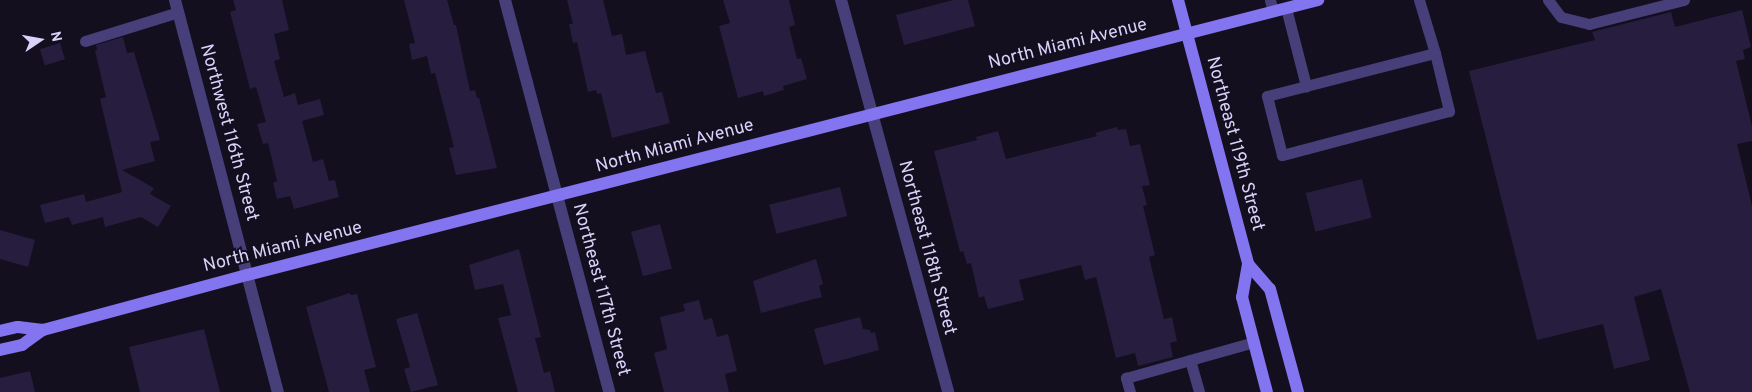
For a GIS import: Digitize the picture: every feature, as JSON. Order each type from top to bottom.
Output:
[{"type":"street","name":"Northeast 117th Street","points":[[505,0],[608,392]]},
{"type":"street","name":"Northeast 118th Street","points":[[841,0],[948,392]]},
{"type":"street","name":"Northeast 119th Street","points":[[1178,0],[1248,264],[1242,297],[1267,392]]},
{"type":"street","name":"North Miami Avenue","points":[[0,350],[22,345],[43,330],[247,275],[1187,33],[1271,6],[1286,8],[1318,0]]},
{"type":"street","name":"Northwest 116th Street","points":[[177,6],[278,392]]},
{"type":"street","name":"Northeast 119th Street","points":[[1248,264],[1270,289],[1298,392]]},
{"type":"street","name":"North Miami Avenue","points":[[0,331],[18,327],[43,330]]},
{"type":"lane","points":[[1419,0],[1435,53],[1449,111],[1282,155],[1267,96],[1435,53]]},
{"type":"lane","points":[[1548,0],[1561,17],[1589,24],[1684,0]]},
{"type":"lane","points":[[85,41],[177,6]]},
{"type":"lane","points":[[1286,8],[1306,86]]},
{"type":"lane","points":[[1130,392],[1126,378],[1254,342]]},
{"type":"lane","points":[[1190,360],[1199,392]]},
{"type":"building","points":[[233,0],[282,0],[289,30],[274,34],[280,59],[274,61],[284,97],[295,93],[298,105],[320,99],[324,115],[302,121],[313,162],[323,159],[329,181],[335,180],[339,197],[294,209],[290,196],[277,199],[273,183],[277,181],[268,143],[263,144],[257,124],[266,122],[256,87],[250,89],[230,12],[236,10]]},
{"type":"building","points":[[404,0],[447,0],[454,25],[456,25],[470,91],[475,90],[477,98],[479,98],[497,168],[456,175],[449,148],[454,147],[435,73],[431,74],[427,56],[412,60],[409,44],[415,43]]},
{"type":"building","points":[[567,0],[603,0],[612,36],[622,34],[626,55],[645,51],[656,93],[662,92],[670,123],[612,138],[601,93],[597,94],[596,90],[588,92],[577,42],[573,43],[569,24],[573,24]]},
{"type":"building","points":[[723,0],[789,0],[795,25],[789,27],[797,59],[801,58],[807,79],[783,86],[784,90],[764,96],[763,91],[738,98],[719,26],[730,23]]},
{"type":"building","points":[[953,0],[968,0],[975,26],[904,45],[896,15]]},
{"type":"building","points":[[1742,10],[1751,47],[1743,50],[1745,59],[1736,61],[1752,126],[1752,141],[1737,144],[1752,206],[1752,392],[1690,392],[1661,289],[1634,297],[1650,360],[1614,369],[1603,324],[1537,340],[1469,71],[1595,40],[1592,32],[1671,12],[1675,27]]},
{"type":"building","points":[[123,37],[127,53],[134,52],[160,140],[150,142],[155,161],[122,170],[154,188],[150,194],[171,206],[158,227],[141,217],[105,227],[103,217],[72,225],[69,217],[45,223],[40,205],[84,194],[86,202],[122,192],[100,99],[106,97],[95,51],[97,50],[96,45]]},
{"type":"building","points":[[60,43],[65,59],[45,65],[40,49]]},
{"type":"building","points":[[1117,127],[1118,130],[1126,129],[1130,146],[1140,144],[1150,185],[1142,186],[1147,205],[1143,206],[1155,255],[1149,257],[1164,319],[1172,317],[1177,341],[1170,343],[1173,357],[1138,366],[1135,353],[1116,358],[1096,277],[1085,280],[1081,265],[1019,280],[1024,300],[988,309],[984,296],[979,298],[971,263],[967,264],[963,251],[960,252],[934,151],[977,140],[976,137],[998,131],[1006,159],[1097,136],[1095,133]]},
{"type":"building","points":[[1362,179],[1372,218],[1315,232],[1306,193]]},
{"type":"building","points":[[840,187],[847,216],[776,234],[769,205]]},
{"type":"building","points":[[660,224],[672,268],[643,276],[631,232]]},
{"type":"building","points":[[0,230],[35,240],[28,267],[0,259]]},
{"type":"building","points":[[519,249],[541,337],[535,338],[544,373],[550,371],[555,392],[518,392],[498,318],[511,315],[503,284],[475,290],[469,265]]},
{"type":"building","points":[[816,259],[823,284],[819,286],[822,297],[761,313],[753,281]]},
{"type":"building","points":[[350,293],[351,295],[357,294],[376,367],[364,370],[370,392],[329,392],[306,307]]},
{"type":"building","points":[[699,300],[704,320],[712,318],[717,337],[728,334],[737,371],[725,374],[729,392],[664,392],[654,353],[667,349],[660,317],[685,311],[683,304]]},
{"type":"building","points":[[417,313],[438,385],[411,392],[404,369],[410,367],[396,319]]},
{"type":"building","points":[[860,317],[863,329],[870,330],[871,333],[875,332],[879,350],[824,365],[814,329]]},
{"type":"building","points":[[204,329],[220,392],[140,392],[129,347]]},
{"type":"building","points":[[30,371],[35,392],[0,392],[0,378]]}]
